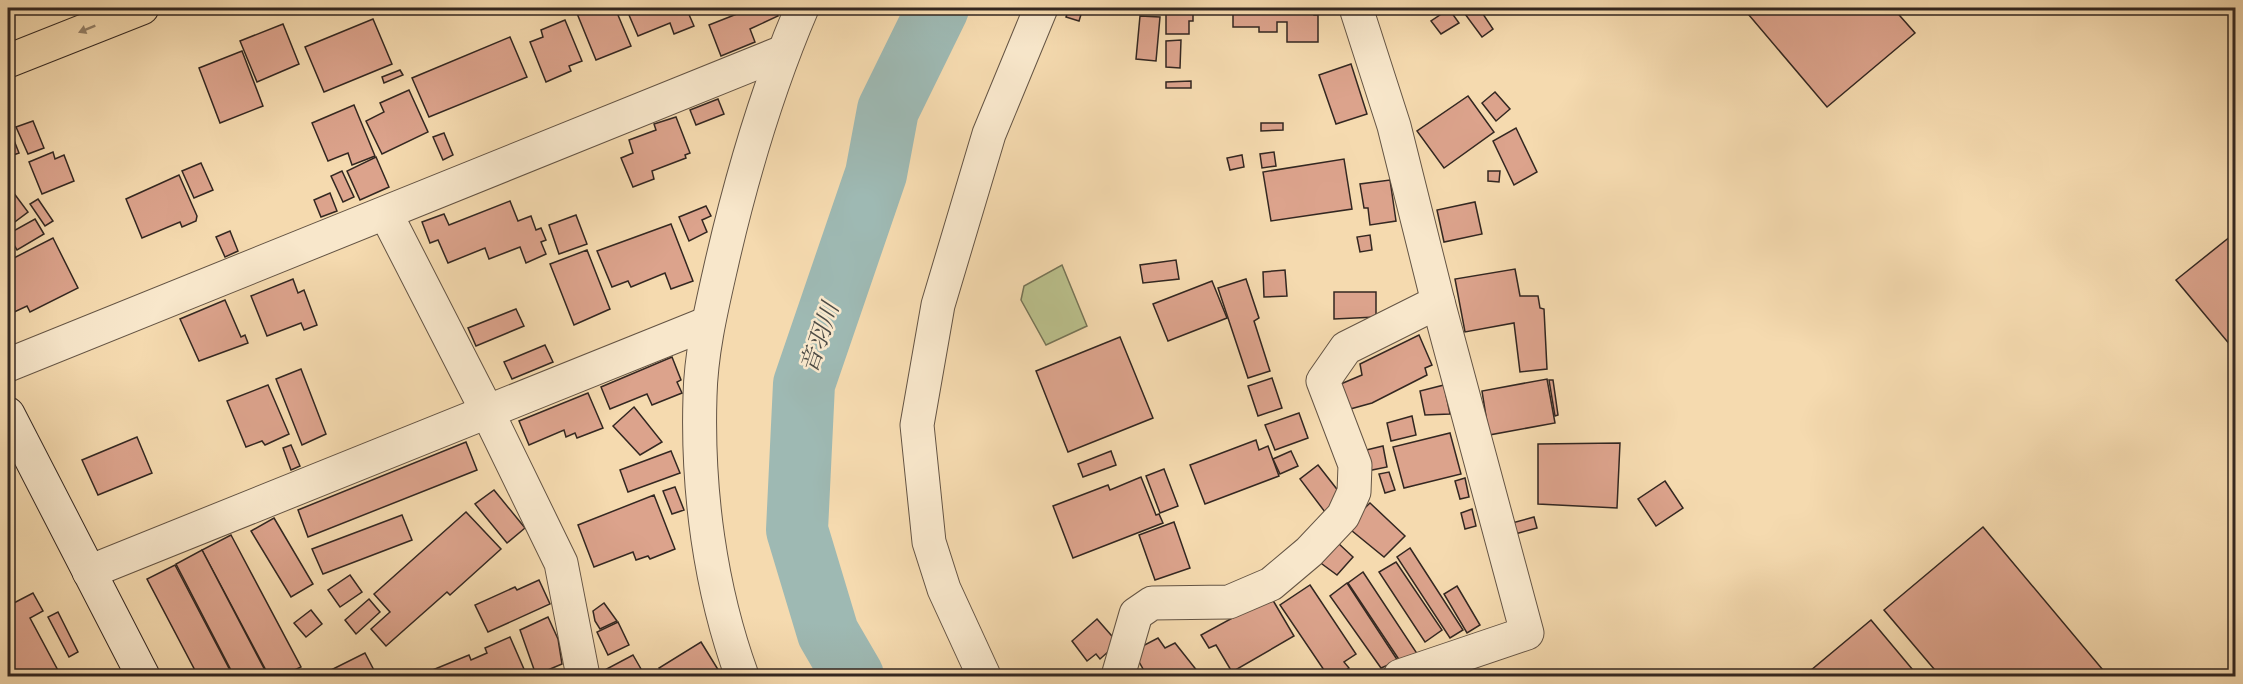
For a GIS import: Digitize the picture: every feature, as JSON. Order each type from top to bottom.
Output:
[{"type":"main road","points":[[8,62],[142,8]]},
{"type":"street","points":[[742,676],[725,625],[705,516],[700,394],[708,323],[740,184],[783,52],[802,8]]},
{"type":"street","points":[[984,676],[944,589],[928,542],[917,425],[938,305],[989,134],[1041,8]]},
{"type":"street","points":[[1356,8],[1394,126],[1438,302],[1527,633],[1400,676]]},
{"type":"street","points":[[8,365],[783,52]]},
{"type":"street","points":[[386,213],[561,563],[583,676]]},
{"type":"street","points":[[1118,676],[1136,614],[1152,603],[1229,602],[1270,584],[1309,552],[1343,516],[1354,492],[1355,465],[1323,381],[1346,348],[1438,302]]},
{"type":"street","points":[[89,572],[708,323]]},
{"type":"street","points":[[8,414],[143,676]]},
{"type":"green space","points":[[1062,265],[1087,326],[1046,345],[1021,300],[1024,286]]},
{"type":"building","points":[[585,8],[615,8],[631,46],[596,60],[576,11]]},
{"type":"building","points":[[626,8],[683,8],[684,11],[687,10],[694,26],[674,34],[670,23],[638,36]]},
{"type":"building","points":[[752,8],[774,8],[778,16],[750,29],[755,42],[721,56],[709,25]]},
{"type":"building","points":[[1069,8],[1083,8],[1079,21],[1066,17]]},
{"type":"building","points":[[1233,8],[1314,8],[1314,15],[1318,15],[1318,42],[1287,42],[1287,22],[1277,22],[1277,32],[1259,32],[1259,27],[1233,27]]},
{"type":"building","points":[[1479,8],[1493,29],[1482,37],[1465,14]]},
{"type":"building","points":[[1743,8],[1893,8],[1915,33],[1827,107]]},
{"type":"building","points":[[1193,9],[1193,21],[1189,21],[1189,34],[1166,34],[1166,10]]},
{"type":"building","points":[[1449,9],[1459,23],[1441,34],[1431,21]]},
{"type":"building","points":[[1140,16],[1160,17],[1156,61],[1136,59]]},
{"type":"building","points":[[373,19],[392,64],[324,92],[305,47]]},
{"type":"building","points":[[565,20],[582,61],[569,66],[571,71],[546,82],[530,42],[543,37],[541,30]]},
{"type":"building","points":[[283,24],[299,64],[257,82],[240,41]]},
{"type":"building","points":[[510,37],[527,77],[429,117],[412,78]]},
{"type":"building","points":[[1181,40],[1180,68],[1166,67],[1166,41]]},
{"type":"building","points":[[242,51],[263,106],[220,123],[199,68]]},
{"type":"building","points":[[1351,64],[1367,114],[1336,124],[1319,75]]},
{"type":"building","points":[[400,70],[403,75],[384,83],[382,77]]},
{"type":"building","points":[[1191,81],[1191,88],[1166,88],[1166,82]]},
{"type":"building","points":[[409,90],[428,132],[382,154],[366,121],[384,112],[380,103]]},
{"type":"building","points":[[1495,92],[1510,109],[1496,121],[1482,103]]},
{"type":"building","points":[[1468,96],[1494,132],[1444,168],[1417,131]]},
{"type":"building","points":[[718,99],[724,114],[696,125],[690,110]]},
{"type":"building","points":[[354,105],[375,156],[352,165],[348,153],[328,161],[312,123]]},
{"type":"building","points":[[676,117],[690,153],[685,155],[686,158],[652,171],[654,179],[633,187],[621,158],[633,153],[629,140],[656,130],[654,124]]},
{"type":"building","points":[[33,121],[44,148],[28,154],[16,127]]},
{"type":"building","points":[[1261,123],[1283,123],[1283,130],[1261,131]]},
{"type":"building","points":[[8,125],[19,153],[8,157]]},
{"type":"building","points":[[1516,128],[1537,172],[1514,185],[1493,141]]},
{"type":"building","points":[[444,133],[453,155],[443,160],[433,137]]},
{"type":"building","points":[[53,152],[55,159],[64,155],[74,181],[42,194],[29,162]]},
{"type":"building","points":[[1274,152],[1276,166],[1262,168],[1260,154]]},
{"type":"building","points":[[1242,155],[1244,167],[1230,170],[1227,158]]},
{"type":"building","points":[[376,157],[389,187],[360,200],[347,171]]},
{"type":"building","points":[[1344,159],[1352,209],[1271,221],[1263,172]]},
{"type":"building","points":[[201,163],[213,190],[194,198],[182,171]]},
{"type":"building","points":[[342,171],[354,197],[343,202],[331,176]]},
{"type":"building","points":[[1488,171],[1500,171],[1499,182],[1488,181]]},
{"type":"building","points":[[179,175],[197,216],[196,221],[182,227],[180,222],[142,238],[126,199]]},
{"type":"building","points":[[1390,180],[1396,221],[1370,225],[1368,208],[1364,208],[1360,184]]},
{"type":"building","points":[[13,192],[28,212],[8,227],[8,195]]},
{"type":"building","points":[[330,193],[337,211],[321,217],[314,200]]},
{"type":"building","points":[[38,199],[53,221],[45,226],[30,204]]},
{"type":"building","points":[[510,201],[518,221],[531,216],[536,230],[541,228],[546,240],[541,242],[546,254],[526,263],[520,247],[489,259],[485,248],[448,263],[438,240],[430,243],[422,222],[444,214],[449,225]]},
{"type":"building","points":[[1475,202],[1482,234],[1444,242],[1437,210]]},
{"type":"building","points":[[706,206],[711,216],[702,220],[707,232],[689,241],[679,217]]},
{"type":"building","points":[[576,215],[587,244],[559,254],[549,225]]},
{"type":"building","points":[[35,219],[44,234],[17,250],[8,234]]},
{"type":"building","points":[[671,224],[693,281],[671,289],[665,273],[631,287],[628,281],[612,287],[597,251]]},
{"type":"building","points":[[230,231],[238,251],[225,257],[216,237]]},
{"type":"building","points":[[2236,232],[2236,352],[2176,280]]},
{"type":"building","points":[[1370,235],[1372,250],[1360,252],[1357,237]]},
{"type":"building","points":[[53,238],[78,288],[30,312],[27,306],[10,314],[8,309],[8,261]]},
{"type":"building","points":[[587,250],[610,309],[574,325],[550,264]]},
{"type":"building","points":[[1176,260],[1179,279],[1143,283],[1140,265]]},
{"type":"building","points":[[1515,269],[1520,296],[1538,296],[1540,308],[1544,309],[1547,369],[1520,372],[1514,323],[1465,332],[1455,279]]},
{"type":"building","points":[[1285,270],[1287,296],[1264,297],[1263,272]]},
{"type":"building","points":[[293,279],[298,293],[304,290],[317,325],[304,330],[301,323],[267,336],[251,296]]},
{"type":"building","points":[[1246,279],[1259,318],[1254,321],[1270,371],[1248,378],[1218,288]]},
{"type":"building","points":[[1212,281],[1227,318],[1168,341],[1153,304]]},
{"type":"building","points":[[1334,292],[1376,292],[1376,317],[1334,319]]},
{"type":"building","points":[[225,300],[241,337],[245,335],[248,343],[199,361],[180,319]]},
{"type":"building","points":[[516,309],[524,326],[476,346],[468,328]]},
{"type":"building","points":[[1419,335],[1432,365],[1425,368],[1427,375],[1372,403],[1343,411],[1336,386],[1362,375],[1360,364]]},
{"type":"building","points":[[1120,337],[1153,418],[1068,452],[1036,371]]},
{"type":"building","points":[[545,345],[553,362],[512,379],[504,362]]},
{"type":"building","points":[[672,357],[681,380],[677,382],[682,393],[652,405],[647,394],[610,409],[601,387]]},
{"type":"building","points":[[301,369],[326,434],[302,445],[276,379]]},
{"type":"building","points":[[1272,378],[1282,408],[1258,416],[1248,386]]},
{"type":"building","points":[[1547,379],[1555,423],[1489,435],[1482,391]]},
{"type":"building","points":[[1549,380],[1553,380],[1558,415],[1555,416]]},
{"type":"building","points":[[268,385],[289,434],[265,445],[262,441],[246,447],[227,401]]},
{"type":"building","points":[[1444,385],[1450,414],[1425,415],[1420,391]]},
{"type":"building","points":[[588,393],[603,428],[577,438],[575,433],[566,437],[564,430],[529,445],[519,421]]},
{"type":"building","points":[[634,407],[662,442],[640,455],[613,426]]},
{"type":"building","points":[[1299,413],[1308,438],[1275,450],[1265,425]]},
{"type":"building","points":[[1412,416],[1416,435],[1391,441],[1387,423]]},
{"type":"building","points":[[1450,433],[1461,474],[1404,488],[1393,447]]},
{"type":"building","points":[[137,437],[152,473],[98,495],[82,460]]},
{"type":"building","points":[[1256,440],[1259,450],[1268,446],[1279,476],[1205,504],[1190,465]]},
{"type":"building","points":[[466,442],[477,470],[308,537],[298,510]]},
{"type":"building","points":[[1620,443],[1617,508],[1538,504],[1538,444]]},
{"type":"building","points":[[291,445],[300,466],[291,470],[283,448]]},
{"type":"building","points":[[1383,446],[1387,467],[1367,471],[1362,451]]},
{"type":"building","points":[[671,451],[680,473],[628,492],[620,470]]},
{"type":"building","points":[[1111,451],[1116,465],[1083,477],[1078,464]]},
{"type":"building","points":[[1291,451],[1298,466],[1280,474],[1273,459]]},
{"type":"building","points":[[1318,465],[1343,497],[1325,512],[1300,479]]},
{"type":"building","points":[[1164,469],[1178,506],[1160,513],[1146,476]]},
{"type":"building","points":[[1389,472],[1395,490],[1385,493],[1379,474]]},
{"type":"building","points":[[1141,477],[1156,515],[1159,514],[1163,523],[1073,558],[1053,506],[1108,485],[1110,490]]},
{"type":"building","points":[[1465,478],[1469,497],[1460,499],[1455,481]]},
{"type":"building","points":[[1665,481],[1683,508],[1656,526],[1638,499]]},
{"type":"building","points":[[675,487],[684,510],[672,514],[663,491]]},
{"type":"building","points":[[494,490],[525,528],[507,543],[475,504]]},
{"type":"building","points":[[654,495],[675,549],[650,559],[648,556],[636,560],[633,552],[594,567],[578,525]]},
{"type":"building","points":[[1370,503],[1405,536],[1384,557],[1346,526]]},
{"type":"building","points":[[1472,509],[1476,526],[1465,529],[1461,513]]},
{"type":"building","points":[[466,512],[501,549],[450,595],[447,592],[386,646],[371,629],[390,612],[374,594]]},
{"type":"building","points":[[402,515],[412,540],[323,574],[312,549]]},
{"type":"building","points":[[1534,517],[1537,528],[1515,534],[1512,523]]},
{"type":"building","points":[[274,518],[313,584],[291,597],[251,531]]},
{"type":"building","points":[[1174,522],[1190,568],[1155,580],[1139,535]]},
{"type":"building","points":[[1983,527],[2108,676],[1940,676],[1884,610]]},
{"type":"building","points":[[231,535],[301,667],[282,676],[269,676],[202,550]]},
{"type":"building","points":[[1338,543],[1353,557],[1337,575],[1318,561]]},
{"type":"building","points":[[1410,548],[1463,630],[1450,638],[1397,557]]},
{"type":"building","points":[[202,550],[268,676],[234,676],[176,564]]},
{"type":"building","points":[[1396,562],[1442,630],[1425,642],[1379,572]]},
{"type":"building","points":[[175,565],[233,676],[198,676],[147,579]]},
{"type":"building","points":[[1363,572],[1418,655],[1400,661],[1348,583]]},
{"type":"building","points":[[350,575],[362,592],[340,607],[328,590]]},
{"type":"building","points":[[539,580],[550,604],[488,632],[475,605],[515,587],[517,590]]},
{"type":"building","points":[[1347,583],[1398,661],[1381,668],[1330,596]]},
{"type":"building","points":[[1310,585],[1356,654],[1344,662],[1349,668],[1337,676],[1328,676],[1280,605]]},
{"type":"building","points":[[1457,586],[1480,625],[1467,633],[1444,594]]},
{"type":"building","points":[[33,593],[43,611],[30,618],[61,676],[8,676],[8,606]]},
{"type":"building","points":[[1271,597],[1294,636],[1232,672],[1216,645],[1209,648],[1201,635]]},
{"type":"building","points":[[369,599],[380,612],[356,634],[345,620]]},
{"type":"building","points":[[604,603],[617,621],[600,629],[593,611]]},
{"type":"building","points":[[311,610],[322,624],[306,637],[294,623]]},
{"type":"building","points":[[58,612],[78,652],[69,657],[48,617]]},
{"type":"building","points":[[548,617],[558,639],[562,664],[536,675],[520,630]]},
{"type":"building","points":[[1097,619],[1118,643],[1100,659],[1096,654],[1087,661],[1072,641]]},
{"type":"building","points":[[1871,620],[1918,676],[1804,676]]},
{"type":"building","points":[[618,622],[629,645],[608,655],[597,632]]},
{"type":"building","points":[[510,637],[527,676],[418,676],[469,655],[471,660],[487,653],[485,648]]},
{"type":"building","points":[[1158,638],[1165,648],[1175,643],[1198,672],[1189,676],[1147,676],[1133,651]]},
{"type":"building","points":[[701,642],[722,676],[664,676],[659,668]]},
{"type":"building","points":[[365,653],[377,676],[319,676]]},
{"type":"building","points":[[633,655],[645,676],[604,676],[601,672]]},
{"type":"waterway","name":"音羽川","points":[[853,676],[828,633],[797,530],[804,384],[876,174],[888,110],[938,8]]}]
